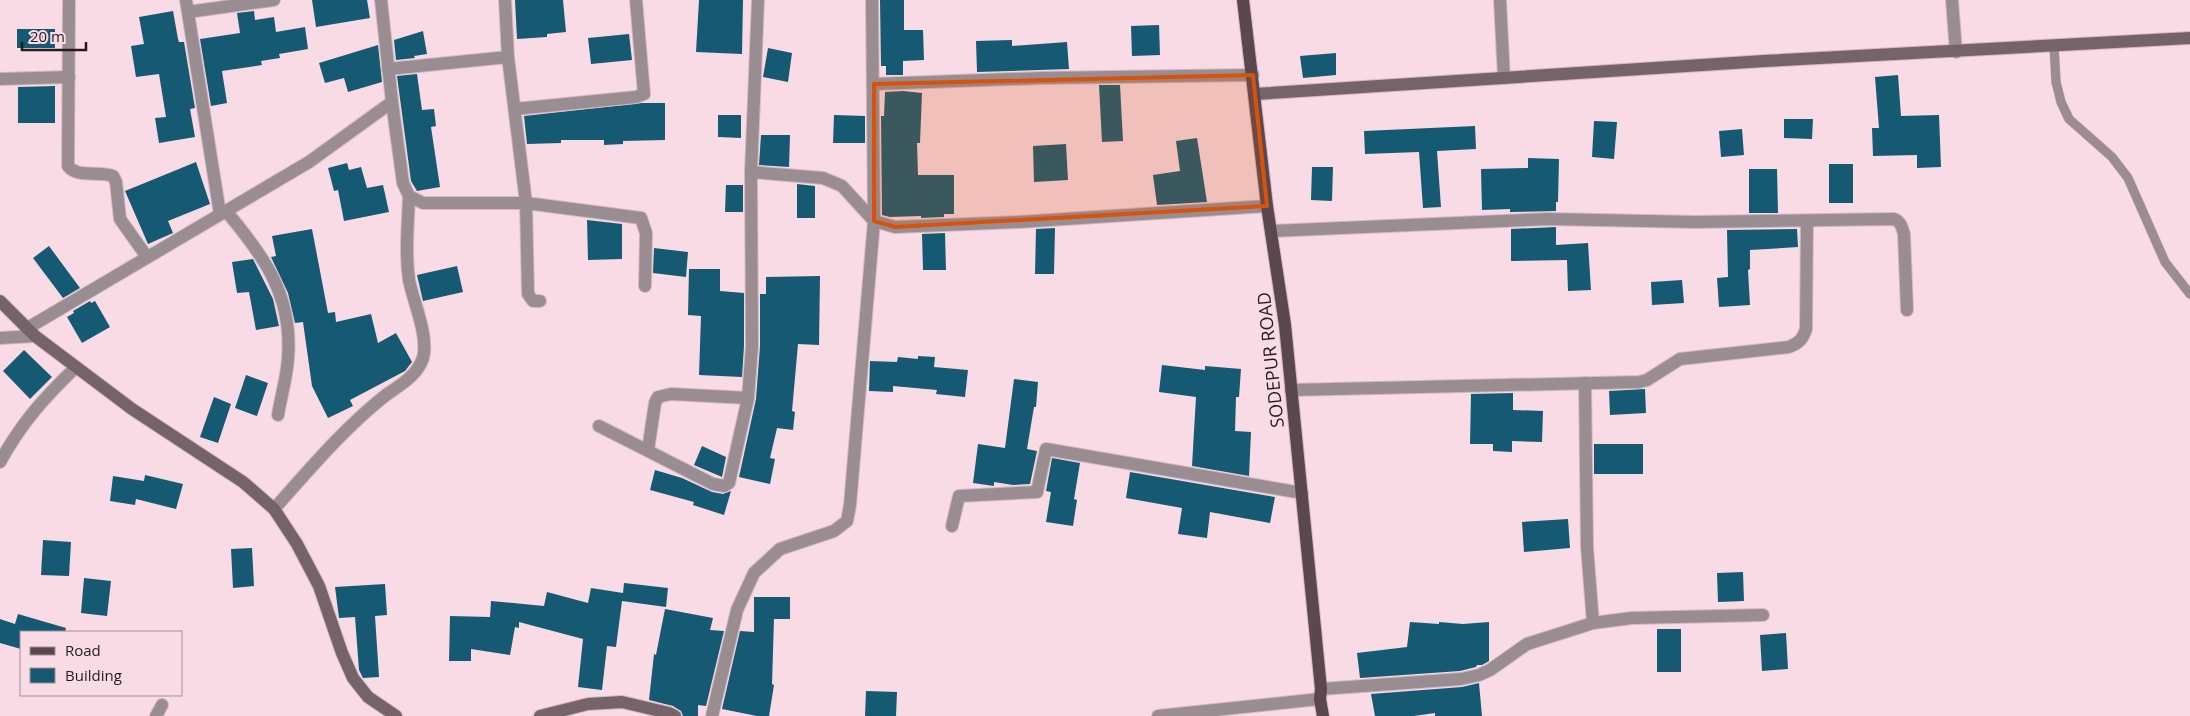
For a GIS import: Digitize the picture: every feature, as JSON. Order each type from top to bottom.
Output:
[{"type":"main road","name":"SODEPUR ROAD","points":[[1243,0],[1291,390],[1323,716]]},
{"type":"street","points":[[69,0],[68,166],[72,171],[78,173],[106,173],[113,176],[116,182],[120,219],[147,257]]},
{"type":"street","points":[[274,0],[187,6],[223,213],[254,245],[270,270],[284,303],[289,333],[288,360],[278,415]]},
{"type":"street","points":[[274,509],[344,433],[383,397],[414,374],[423,357],[422,329],[409,280],[407,246],[409,196],[403,183],[380,0]]},
{"type":"street","points":[[505,0],[508,57],[526,203],[528,294],[532,301],[540,301]]},
{"type":"street","points":[[515,109],[636,97],[644,94],[636,0]]},
{"type":"street","points":[[599,426],[713,484],[724,486],[729,483],[733,472],[748,398],[752,346],[752,172],[758,0]]},
{"type":"street","points":[[712,716],[737,610],[754,573],[780,549],[834,531],[847,521],[850,505],[874,221],[872,0]]},
{"type":"street","points":[[1500,0],[1504,78]]},
{"type":"street","points":[[1952,0],[1956,52]]},
{"type":"street","points":[[1255,94],[1764,61],[2190,38]]},
{"type":"street","points":[[388,69],[508,57]]},
{"type":"street","points":[[874,84],[1041,78],[1253,74]]},
{"type":"street","points":[[0,79],[69,77]]},
{"type":"street","points":[[0,338],[30,333],[147,257],[310,162],[392,102]]},
{"type":"street","points":[[752,172],[823,178],[842,186],[874,221],[895,227],[1039,221],[1267,206]]},
{"type":"street","points":[[409,196],[423,203],[526,203],[640,218],[646,233],[645,286]]},
{"type":"street","points":[[1272,231],[1548,219],[1807,221],[1894,219],[1899,221],[1904,234],[1906,310]]},
{"type":"street","points":[[1291,390],[1647,380],[1680,358],[1790,347],[1799,343],[1806,329],[1807,221]]},
{"type":"street","points":[[0,301],[30,333],[132,409],[243,482],[274,509],[297,544],[319,586],[342,653],[353,678],[368,697],[396,716]]},
{"type":"street","points":[[0,462],[14,436],[38,404],[76,367]]},
{"type":"street","points":[[1585,383],[1588,547],[1593,623]]},
{"type":"street","points":[[648,450],[655,403],[658,397],[671,394],[748,398]]},
{"type":"street","points":[[952,526],[959,496],[1037,492],[1046,449],[1302,492]]},
{"type":"street","points":[[1158,716],[1321,694],[1462,679],[1479,675],[1527,644],[1593,623],[1632,618],[1763,615]]},
{"type":"street","points":[[540,716],[563,712],[588,704],[622,702],[675,716]]},
{"type":"lane","points":[[2054,46],[2056,82],[2061,102],[2069,119],[2112,157],[2128,178],[2165,262],[2190,294]]},
{"type":"highlighted area","points":[[1253,75],[1267,206],[895,227],[874,221],[874,84]]},
{"type":"building","points":[[312,0],[367,0],[370,18],[316,27]]},
{"type":"building","points":[[515,0],[563,0],[566,32],[547,34],[547,37],[517,39]]},
{"type":"building","points":[[699,0],[743,0],[742,54],[696,52]]},
{"type":"building","points":[[880,0],[904,0],[904,30],[923,30],[924,60],[903,61],[903,75],[886,75],[886,66],[881,66]]},
{"type":"building","points":[[173,11],[179,42],[184,42],[195,108],[190,109],[195,137],[159,143],[155,118],[166,117],[159,74],[136,77],[131,46],[144,44],[139,17]]},
{"type":"building","points":[[254,11],[255,20],[274,17],[276,32],[305,27],[308,49],[279,54],[280,58],[261,61],[262,65],[222,71],[227,103],[211,106],[200,39],[240,33],[237,13]]},
{"type":"building","points":[[1159,25],[1160,55],[1132,56],[1131,26]]},
{"type":"building","points":[[17,29],[55,29],[55,48],[17,48]]},
{"type":"building","points":[[423,31],[427,54],[414,56],[415,58],[396,60],[394,40]]},
{"type":"building","points":[[629,34],[632,60],[591,64],[588,38]]},
{"type":"building","points":[[1012,40],[1012,46],[1067,42],[1069,69],[977,72],[976,41]]},
{"type":"building","points":[[378,45],[382,82],[348,92],[344,78],[325,83],[319,63]]},
{"type":"building","points":[[768,48],[792,53],[788,82],[763,77]]},
{"type":"building","points":[[1336,53],[1336,75],[1303,78],[1300,56]]},
{"type":"building","points":[[417,74],[422,110],[434,109],[436,126],[431,127],[440,187],[417,191],[411,181],[397,76]]},
{"type":"building","points":[[1898,75],[1901,116],[1939,115],[1941,167],[1917,168],[1917,155],[1873,156],[1872,128],[1879,128],[1875,77]]},
{"type":"building","points":[[1099,85],[1120,85],[1123,141],[1102,142]]},
{"type":"building","points":[[55,86],[55,123],[18,123],[18,87]]},
{"type":"building","points":[[885,92],[922,93],[920,143],[917,143],[918,175],[954,175],[954,214],[944,214],[944,217],[921,218],[921,216],[890,217],[882,215],[881,116],[884,116]]},
{"type":"building","points":[[642,103],[665,103],[665,140],[623,141],[623,144],[604,145],[604,140],[561,140],[561,143],[527,144],[524,116]]},
{"type":"building","points":[[718,115],[741,115],[741,138],[718,137]]},
{"type":"building","points":[[834,115],[865,116],[865,143],[833,143]]},
{"type":"building","points":[[1784,119],[1813,119],[1812,139],[1784,138]]},
{"type":"building","points":[[1594,121],[1617,122],[1614,159],[1592,157]]},
{"type":"building","points":[[1475,126],[1476,149],[1437,151],[1441,207],[1423,208],[1419,152],[1365,154],[1364,131]]},
{"type":"building","points":[[1742,129],[1744,155],[1721,157],[1719,131]]},
{"type":"building","points":[[761,135],[790,135],[789,167],[759,165]]},
{"type":"building","points":[[1197,138],[1207,202],[1157,205],[1153,175],[1180,171],[1176,141]]},
{"type":"building","points":[[1066,144],[1068,180],[1034,182],[1033,146]]},
{"type":"building","points":[[1528,158],[1559,159],[1556,211],[1510,212],[1510,209],[1482,210],[1481,169],[1528,168]]},
{"type":"building","points":[[196,162],[210,204],[168,221],[173,233],[148,244],[125,191]]},
{"type":"building","points":[[347,163],[349,170],[361,167],[367,188],[383,185],[389,212],[344,221],[338,190],[334,191],[328,168]]},
{"type":"building","points":[[1829,164],[1853,164],[1853,203],[1829,203]]},
{"type":"building","points":[[1312,167],[1333,167],[1332,201],[1311,200]]},
{"type":"building","points":[[1749,169],[1777,169],[1778,213],[1749,213]]},
{"type":"building","points":[[797,184],[815,186],[815,218],[797,218]]},
{"type":"building","points":[[726,185],[743,185],[743,212],[725,212]]},
{"type":"building","points":[[587,220],[622,224],[622,259],[588,260]]},
{"type":"building","points":[[1556,227],[1556,245],[1588,243],[1591,290],[1568,291],[1567,260],[1511,261],[1511,229]]},
{"type":"building","points":[[1055,228],[1054,274],[1035,274],[1036,229]]},
{"type":"building","points":[[312,229],[328,313],[335,312],[336,322],[371,314],[378,343],[396,333],[412,362],[405,371],[350,400],[353,406],[328,418],[312,386],[303,322],[295,323],[288,293],[271,257],[276,256],[272,236]]},
{"type":"building","points":[[1797,229],[1798,247],[1750,250],[1750,269],[1748,270],[1750,305],[1719,307],[1717,278],[1728,277],[1727,230]]},
{"type":"building","points":[[945,233],[946,270],[923,270],[922,234]]},
{"type":"building","points":[[49,246],[80,288],[63,298],[33,258]]},
{"type":"building","points":[[654,248],[688,252],[686,277],[653,273]]},
{"type":"building","points":[[253,259],[273,299],[279,326],[256,330],[249,292],[237,293],[232,262]]},
{"type":"building","points":[[457,266],[463,292],[423,301],[417,275]]},
{"type":"building","points":[[689,269],[720,269],[720,291],[744,293],[742,377],[699,375],[701,316],[688,315]]},
{"type":"building","points":[[820,276],[819,345],[798,344],[792,411],[795,412],[793,430],[777,428],[770,458],[775,459],[770,484],[739,477],[756,399],[760,346],[760,294],[766,294],[766,277]]},
{"type":"building","points":[[1682,280],[1684,303],[1652,305],[1651,282]]},
{"type":"building","points":[[90,301],[91,303],[95,301],[110,327],[82,343],[67,317]]},
{"type":"building","points":[[24,350],[52,377],[30,399],[3,371]]},
{"type":"building","points":[[918,356],[935,357],[934,367],[968,370],[965,397],[936,394],[937,390],[893,386],[893,392],[869,391],[870,361],[897,362],[898,357],[918,359]]},
{"type":"building","points":[[1162,365],[1205,370],[1205,366],[1241,369],[1239,397],[1236,397],[1235,431],[1251,432],[1249,476],[1192,466],[1196,397],[1159,392]]},
{"type":"building","points":[[246,375],[268,383],[257,416],[235,408]]},
{"type":"building","points":[[1014,379],[1038,382],[1036,407],[1034,407],[1027,449],[1037,451],[1030,484],[1013,485],[994,482],[994,486],[973,483],[978,444],[1005,448]]},
{"type":"building","points":[[1645,389],[1646,413],[1610,415],[1609,391]]},
{"type":"building","points":[[1513,393],[1513,410],[1543,411],[1542,442],[1512,441],[1512,452],[1493,451],[1493,444],[1470,444],[1471,394]]},
{"type":"building","points":[[214,397],[231,404],[218,443],[200,437]]},
{"type":"building","points":[[1594,444],[1643,444],[1643,474],[1594,474]]},
{"type":"building","points":[[702,446],[726,457],[722,477],[694,465]]},
{"type":"building","points":[[1052,458],[1080,463],[1074,499],[1077,500],[1073,526],[1046,522],[1051,492],[1046,491]]},
{"type":"building","points":[[655,470],[682,478],[712,492],[723,494],[731,491],[724,515],[693,505],[694,502],[650,490]]},
{"type":"building","points":[[1130,472],[1275,497],[1270,523],[1210,512],[1207,538],[1178,534],[1182,508],[1126,498]]},
{"type":"building","points":[[145,475],[183,484],[176,509],[136,499],[135,505],[110,501],[113,476],[144,481]]},
{"type":"building","points":[[1568,519],[1570,548],[1524,552],[1522,522]]},
{"type":"building","points":[[43,540],[71,542],[69,576],[41,575]]},
{"type":"building","points":[[252,548],[254,586],[233,588],[231,549]]},
{"type":"building","points":[[1743,572],[1744,601],[1718,602],[1717,573]]},
{"type":"building","points":[[84,578],[111,581],[107,616],[81,613]]},
{"type":"building","points":[[624,583],[668,588],[666,607],[622,601],[616,647],[607,646],[602,690],[578,687],[583,639],[519,622],[519,628],[515,627],[510,655],[471,649],[471,661],[449,661],[450,616],[490,617],[491,601],[544,606],[547,592],[588,603],[591,588],[623,593]]},
{"type":"building","points":[[385,584],[387,615],[375,616],[379,677],[363,678],[359,670],[355,617],[339,618],[335,587]]},
{"type":"building","points":[[754,597],[790,597],[790,619],[774,619],[772,684],[774,685],[769,716],[757,716],[722,709],[740,631],[754,632]]},
{"type":"building","points":[[665,609],[713,618],[710,630],[724,631],[706,706],[698,705],[698,716],[683,716],[681,711],[673,706],[649,700],[654,654],[656,655]]},
{"type":"building","points":[[18,614],[66,628],[65,631],[20,631],[20,649],[0,643],[0,619],[15,624]]},
{"type":"building","points":[[1410,622],[1463,624],[1489,622],[1489,661],[1460,671],[1360,678],[1357,653],[1407,647]]},
{"type":"building","points":[[1657,629],[1681,629],[1681,672],[1657,672]]},
{"type":"building","points":[[1786,633],[1788,669],[1762,671],[1760,635]]},
{"type":"building","points":[[1479,683],[1482,716],[1435,716],[1435,713],[1414,716],[1375,716],[1371,694],[1462,687]]},
{"type":"building","points":[[866,691],[897,692],[896,716],[865,716]]}]
